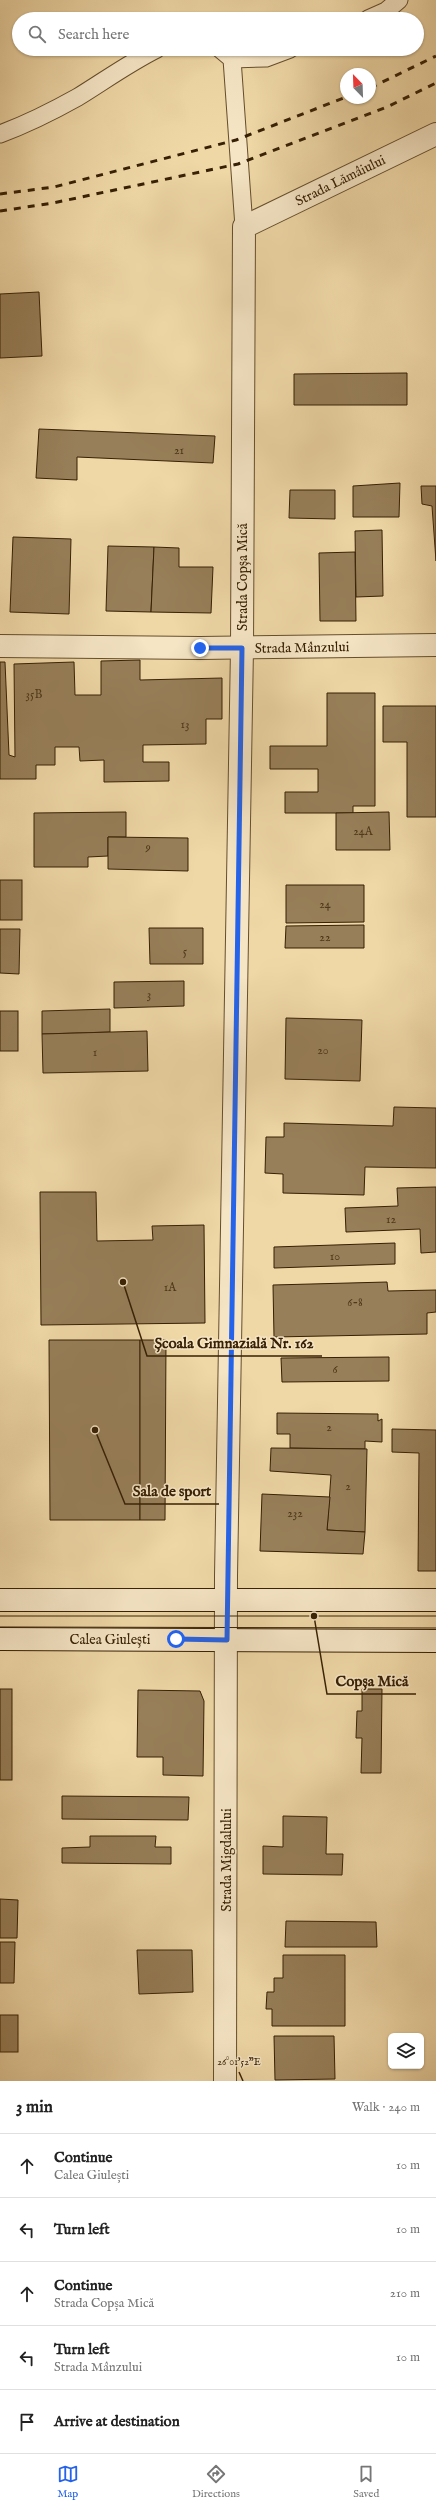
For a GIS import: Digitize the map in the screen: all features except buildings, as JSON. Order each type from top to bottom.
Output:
[{"type":"street","name":"Strada Lămâiului","points":[[244,227],[436,134]]},
{"type":"street","name":"Strada Copșa Mică","points":[[227,1640],[226,1599],[242,648],[244,227]]},
{"type":"street","name":"Strada Mânzului","points":[[0,646],[242,648],[436,645]]},
{"type":"street","points":[[0,1600],[436,1600]]},
{"type":"street","name":"Calea Giulești","points":[[0,1639],[436,1641]]},
{"type":"street","name":"Strada Migdalului","points":[[225,2081],[227,1640]]},
{"type":"lane","points":[[384,12],[399,0]]},
{"type":"lane","points":[[0,134],[23,125],[71,100],[142,56]]},
{"type":"lane","points":[[226,56],[244,227]]},
{"type":"lane","points":[[246,56],[266,58],[271,56]]},
{"type":"tram line","points":[[0,1616],[436,1616]]},
{"type":"tram line","points":[[0,1627],[436,1628]]},
{"type":"railway","points":[[376,85],[436,56]]},
{"type":"railway","points":[[0,211],[53,203],[238,164],[387,107],[436,83]]},
{"type":"railway","points":[[0,194],[54,187],[236,140],[340,99]]},
{"type":"place","name":"Școala Gimnazială Nr. 162","points":[[123,1282]]},
{"type":"place","name":"Sala de sport","points":[[95,1430]]},
{"type":"place","name":"Copșa Mică","points":[[314,1616]]},
{"type":"route","points":[[176,1639],[227,1640],[226,1576],[242,648],[200,648]]}]
